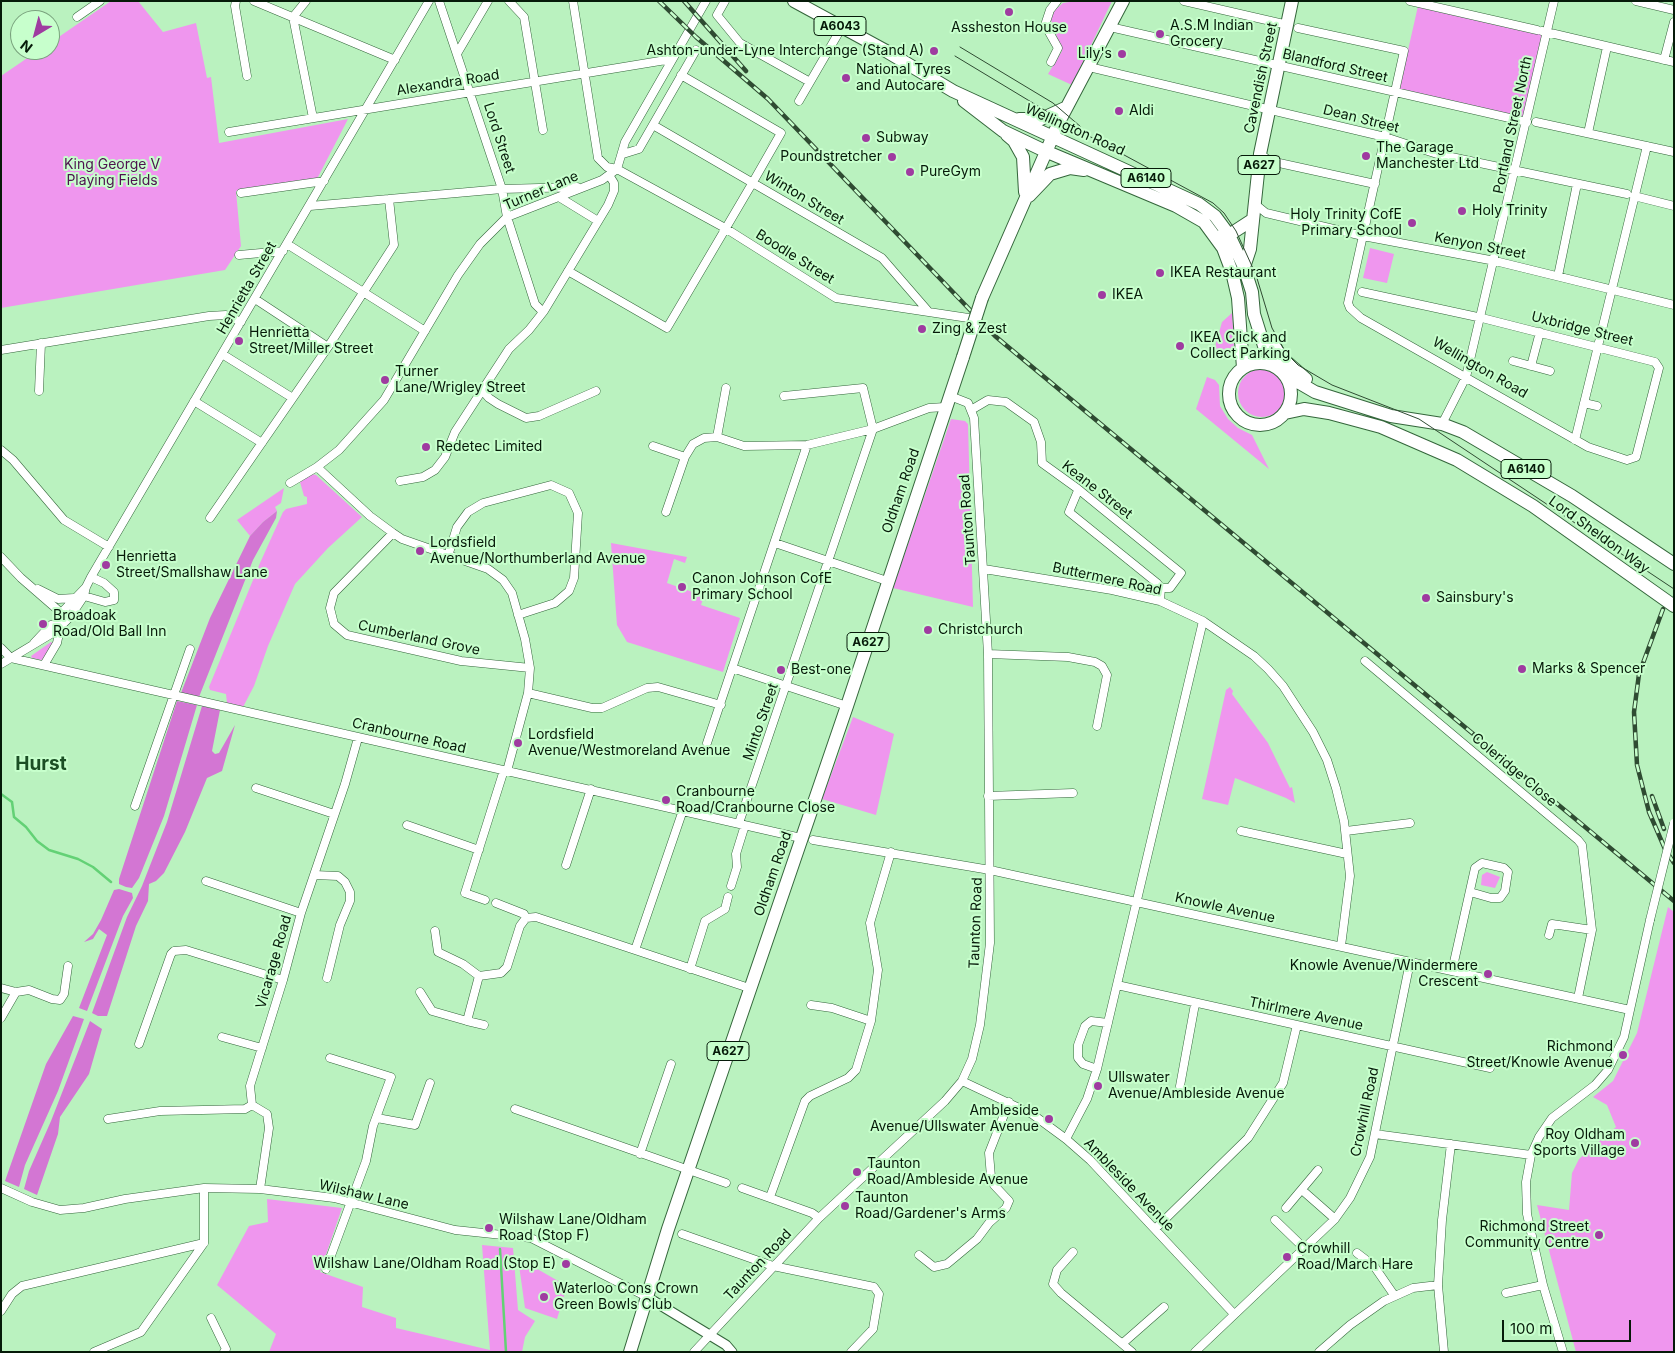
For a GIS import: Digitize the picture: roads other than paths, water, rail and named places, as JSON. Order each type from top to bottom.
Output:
[{"type":"highway","name":"Wellington Road","points":[[794,1],[953,91],[1199,204],[1214,216],[1229,235]]},
{"type":"highway","name":"Oldham Road","points":[[630,1352],[749,988],[807,839],[887,581],[982,298],[1065,108],[1089,67],[1123,1]]},
{"type":"highway","name":"Cavendish Street","points":[[1244,267],[1250,250],[1260,154],[1279,66],[1293,27],[1292,1]]},
{"type":"highway","name":"Wellington Road","points":[[953,91],[1003,131],[1196,216],[1216,236]]},
{"type":"highway","name":"A6043","points":[[1012,119],[1041,119],[1065,108]]},
{"type":"highway","points":[[1003,131],[1014,141],[1022,157],[1025,200]]},
{"type":"highway","name":"A627","points":[[1025,200],[1050,174],[1070,168],[1101,173]]},
{"type":"highway","points":[[1252,220],[1229,235],[1216,236],[1232,272],[1238,298],[1243,368],[1262,363],[1281,371],[1289,381],[1291,394],[1285,413]]},
{"type":"highway","name":"Lord Sheldon Way","points":[[1229,235],[1244,267],[1252,292],[1254,314],[1264,346],[1281,371],[1315,392],[1365,406],[1391,416],[1442,424],[1463,432],[1572,496],[1674,564]]},
{"type":"highway","name":"A6140","points":[[1252,292],[1270,340],[1282,358],[1295,371],[1314,384],[1365,406]]},
{"type":"highway","name":"A6140","points":[[1243,368],[1233,377],[1229,391],[1231,406],[1239,417],[1252,424],[1261,425],[1276,421],[1285,413]]},
{"type":"highway","name":"Lord Sheldon Way","points":[[1285,413],[1304,408],[1381,427],[1457,460],[1533,506],[1674,606]]},
{"type":"street","points":[[77,17],[100,1]]},
{"type":"street","points":[[236,1],[235,6],[246,76]]},
{"type":"street","points":[[254,1],[395,60]]},
{"type":"street","points":[[306,1],[294,18],[312,118]]},
{"type":"street","name":"Henrietta Street","points":[[62,623],[70,617],[84,596],[91,577],[429,1]]},
{"type":"street","name":"Lord Street","points":[[440,1],[472,92],[502,189],[507,218],[535,304],[542,310]]},
{"type":"street","points":[[458,52],[488,1]]},
{"type":"street","points":[[509,1],[524,17],[543,130]]},
{"type":"street","points":[[573,1],[586,73]]},
{"type":"street","points":[[617,169],[625,142],[706,1]]},
{"type":"street","points":[[725,1],[717,15],[740,43],[810,82]]},
{"type":"street","points":[[1051,62],[1058,48],[1046,22],[1050,10],[1057,1]]},
{"type":"street","points":[[1184,1],[1404,51],[1363,236]]},
{"type":"street","name":"Portland Street North","points":[[1442,424],[1466,377],[1482,318],[1527,122],[1542,31],[1554,1]]},
{"type":"street","points":[[1636,1],[1674,10]]},
{"type":"street","points":[[1414,2],[1674,62]]},
{"type":"street","points":[[1664,60],[1674,22]]},
{"type":"street","points":[[799,102],[842,27]]},
{"type":"street","name":"Blandford Street","points":[[1110,28],[1527,122]]},
{"type":"street","points":[[1588,133],[1607,47]]},
{"type":"street","points":[[622,154],[639,149],[696,50]]},
{"type":"street","name":"Alexandra Road","points":[[229,132],[672,60]]},
{"type":"street","name":"Dean Street","points":[[1089,67],[1385,137],[1437,154],[1674,206]]},
{"type":"street","name":"Boodle Street","points":[[586,73],[598,158],[607,167],[617,169],[726,228],[836,298],[975,319]]},
{"type":"street","points":[[568,272],[667,328],[753,182],[781,133],[681,75]]},
{"type":"street","points":[[1536,122],[1674,152]]},
{"type":"street","name":"Winton Street","points":[[654,125],[882,258],[928,311]]},
{"type":"street","points":[[1575,440],[1612,289],[1630,195],[1646,146]]},
{"type":"street","points":[[1260,154],[1270,161],[1375,184]]},
{"type":"street","name":"Turner Lane","points":[[290,483],[317,467],[339,450],[384,400],[458,275],[480,244],[507,218],[609,175],[617,169]]},
{"type":"street","points":[[400,481],[423,477],[435,470],[445,457],[455,432],[509,349],[529,330],[568,272],[614,191],[614,183],[609,175]]},
{"type":"street","points":[[241,194],[324,181]]},
{"type":"street","points":[[1558,276],[1577,184]]},
{"type":"street","points":[[310,206],[502,189],[581,187]]},
{"type":"street","points":[[559,197],[598,220]]},
{"type":"street","points":[[210,518],[328,347],[394,245],[389,199]]},
{"type":"street","name":"Kenyon Street","points":[[1255,204],[1266,213],[1363,236],[1495,261],[1673,304]]},
{"type":"street","name":"Wellington Road","points":[[1363,236],[1348,304],[1361,318],[1575,440],[1602,453]]},
{"type":"street","points":[[239,255],[285,247],[425,331]]},
{"type":"street","name":"Uxbridge Street","points":[[1368,303],[1366,293],[1482,318],[1651,359],[1659,368],[1636,457],[1627,460],[1602,453]]},
{"type":"street","points":[[1673,304],[1674,295]]},
{"type":"street","points":[[255,299],[328,347]]},
{"type":"street","points":[[1,350],[209,316],[226,315],[241,322]]},
{"type":"street","points":[[1531,366],[1540,332]]},
{"type":"street","points":[[39,392],[41,343]]},
{"type":"street","points":[[222,354],[291,398]]},
{"type":"street","points":[[1513,361],[1550,370]]},
{"type":"street","points":[[717,437],[726,388]]},
{"type":"street","points":[[784,396],[864,388],[873,429]]},
{"type":"street","points":[[482,390],[488,398],[507,410],[526,418],[539,416],[596,391]]},
{"type":"street","name":"Keane Street","points":[[971,410],[988,400],[1006,402],[1034,422],[1041,442],[1042,463],[1078,489],[1181,573],[1170,588],[1161,588]]},
{"type":"street","points":[[194,401],[262,443]]},
{"type":"street","points":[[666,512],[685,457],[693,444],[704,438],[717,437],[744,446],[807,445],[873,429],[948,401],[968,403],[971,410]]},
{"type":"street","points":[[1584,403],[1597,406]]},
{"type":"street","name":"Taunton Road","points":[[694,1352],[819,1218],[938,1108],[962,1080],[972,1059],[980,1025],[990,943],[990,870],[988,654],[974,418],[971,410]]},
{"type":"street","name":"Minto Street","points":[[731,886],[736,868],[736,854],[742,824],[873,429]]},
{"type":"street","points":[[707,743],[807,445]]},
{"type":"street","points":[[653,446],[685,457]]},
{"type":"street","points":[[1,450],[14,460],[64,520],[109,547]]},
{"type":"street","points":[[317,467],[370,516],[393,533],[448,556],[488,569],[503,580],[512,594],[530,668],[528,693],[506,771],[465,893],[485,900]]},
{"type":"street","points":[[448,556],[457,527],[468,512],[483,502],[551,485],[569,493],[578,513],[574,578],[569,591],[555,603],[518,615]]},
{"type":"street","points":[[1077,493],[1069,512],[1161,588],[1160,601]]},
{"type":"street","name":"Cumberland Grove","points":[[393,533],[334,593],[330,608],[334,624],[347,635],[461,662],[530,668]]},
{"type":"street","points":[[775,542],[887,581]]},
{"type":"street","points":[[1,557],[60,612],[62,623],[57,643],[44,665]]},
{"type":"street","name":"Buttermere Road","points":[[984,569],[1094,587],[1160,601],[1203,621],[1254,656],[1283,686],[1298,706],[1328,760],[1346,831],[1350,876],[1341,946]]},
{"type":"street","points":[[84,596],[105,602],[114,600],[114,592],[104,583],[91,577]]},
{"type":"street","points":[[29,585],[58,599],[74,598]]},
{"type":"street","name":"Henrietta Street","points":[[62,623],[64,610],[86,587]]},
{"type":"street","points":[[1066,1139],[1087,1099],[1097,1070],[1203,621]]},
{"type":"street","points":[[1,664],[34,643],[45,639],[62,623]]},
{"type":"street","points":[[1,648],[11,658]]},
{"type":"street","points":[[135,806],[190,649]]},
{"type":"street","points":[[988,654],[1068,657],[1095,662],[1102,666],[1107,675],[1098,726]]},
{"type":"street","name":"Cranbourne Road","points":[[11,658],[807,839]]},
{"type":"street","name":"Coleridge Close","points":[[1365,661],[1582,845],[1592,930],[1578,998]]},
{"type":"street","points":[[732,668],[848,706]]},
{"type":"street","points":[[528,693],[597,708],[609,706],[647,688],[658,687],[721,705]]},
{"type":"street","name":"Vicarage Road","points":[[252,1105],[250,1086],[283,980],[301,912],[358,738]]},
{"type":"street","points":[[256,788],[334,814]]},
{"type":"street","points":[[566,865],[591,790]]},
{"type":"street","points":[[988,796],[1073,793]]},
{"type":"street","points":[[636,950],[683,810]]},
{"type":"street","points":[[1346,831],[1410,823]]},
{"type":"street","points":[[1563,1352],[1543,1285],[1527,1214],[1526,1182],[1531,1155],[1539,1137],[1552,1118],[1595,1085],[1608,1070],[1624,1037],[1674,823]]},
{"type":"street","points":[[406,825],[479,850]]},
{"type":"street","points":[[1242,831],[1347,854]]},
{"type":"street","name":"Knowle Avenue","points":[[807,839],[990,870],[1630,1010]]},
{"type":"street","points":[[770,1197],[805,1101],[810,1096],[851,1075],[856,1070],[870,1021],[878,970],[870,923],[891,852]]},
{"type":"street","points":[[1452,971],[1475,868],[1477,865],[1489,864],[1504,868],[1508,872],[1505,891],[1500,898],[1490,898],[1470,892]]},
{"type":"street","points":[[314,875],[338,876],[345,882],[350,892],[350,901],[340,925],[327,978]]},
{"type":"street","points":[[206,882],[301,912]]},
{"type":"street","points":[[690,969],[705,922],[725,909],[728,897]]},
{"type":"street","points":[[496,903],[524,914],[526,918]]},
{"type":"street","points":[[435,931],[438,952],[463,964],[479,976],[501,973],[507,966],[520,926],[526,918],[536,917],[749,988]]},
{"type":"street","points":[[1549,935],[1552,924],[1592,930]]},
{"type":"street","points":[[138,1044],[171,954],[174,951],[186,950],[283,980]]},
{"type":"street","name":"Crowhill Road","points":[[1195,1352],[1334,1219],[1350,1198],[1370,1157],[1410,962]]},
{"type":"street","points":[[1,988],[16,992],[29,990],[52,999],[60,1000],[64,994],[68,966]]},
{"type":"street","points":[[467,1021],[479,976]]},
{"type":"street","name":"Thirlmere Avenue","points":[[1117,985],[1195,1004],[1392,1045],[1490,1068]]},
{"type":"street","points":[[1,1018],[16,992]]},
{"type":"street","points":[[420,992],[432,1011],[484,1025]]},
{"type":"street","points":[[1180,1086],[1195,1004]]},
{"type":"street","points":[[811,1005],[832,1008],[870,1021]]},
{"type":"street","points":[[1097,1070],[1083,1064],[1078,1058],[1078,1045],[1085,1026],[1091,1021],[1108,1023]]},
{"type":"street","points":[[1155,1229],[1248,1138],[1283,1083],[1297,1025]]},
{"type":"street","points":[[222,1037],[262,1048]]},
{"type":"street","points":[[326,1269],[366,1161],[373,1126],[390,1077],[330,1058]]},
{"type":"street","points":[[640,1154],[671,1064]]},
{"type":"street","name":"Ambleside Avenue","points":[[962,1080],[1032,1114],[1066,1139],[1090,1160],[1234,1314]]},
{"type":"street","points":[[377,1118],[414,1125],[430,1083]]},
{"type":"street","points":[[919,1255],[934,1267],[947,1264],[977,1239],[989,1223],[1006,1208],[1009,1201],[1001,1194],[991,1177],[988,1153],[1008,1102]]},
{"type":"street","points":[[108,1119],[165,1110],[245,1109],[252,1105],[267,1114],[269,1128],[260,1189]]},
{"type":"street","points":[[515,1109],[726,1183]]},
{"type":"street","points":[[1375,1134],[1531,1155]]},
{"type":"street","points":[[1444,1352],[1438,1285],[1442,1220],[1451,1144]]},
{"type":"street","points":[[1286,1208],[1318,1170]]},
{"type":"street","name":"Wilshaw Lane","points":[[1,1188],[32,1202],[60,1210],[204,1188],[260,1189],[334,1198],[455,1230],[531,1238],[647,1297]]},
{"type":"street","points":[[94,1352],[141,1332],[204,1243],[204,1188]]},
{"type":"street","points":[[742,1188],[812,1213],[819,1218]]},
{"type":"street","points":[[1302,1190],[1334,1219]]},
{"type":"street","points":[[1275,1220],[1304,1248]]},
{"type":"street","points":[[682,1234],[773,1266],[874,1287],[879,1294],[873,1328],[850,1352]]},
{"type":"street","points":[[1,1311],[12,1294],[22,1286],[204,1243]]},
{"type":"street","points":[[1073,1252],[1057,1270],[1053,1284],[1061,1293],[1132,1352]]},
{"type":"street","points":[[1357,1254],[1374,1266],[1394,1296]]},
{"type":"street","points":[[1319,1352],[1368,1311],[1394,1296],[1413,1288],[1438,1285]]},
{"type":"street","points":[[1506,1293],[1543,1285]]},
{"type":"street","points":[[647,1297],[732,1352]]},
{"type":"street","points":[[1123,1343],[1164,1307]]},
{"type":"street","points":[[211,1318],[226,1349],[224,1352]]},
{"type":"waterway","points":[[1,794],[12,802],[14,817],[26,827],[37,841],[49,850],[78,859],[93,867],[111,882]]},
{"type":"waterway","points":[[500,1249],[506,1352]]},
{"type":"tram line","points":[[960,47],[1053,103],[1081,127]]},
{"type":"tram line","points":[[955,56],[1076,129],[1213,203],[1224,213],[1236,231],[1256,275],[1272,328],[1286,353],[1298,365],[1332,385],[1419,419],[1674,589]]},
{"type":"railway","points":[[659,1],[696,37],[768,99],[995,336],[1674,901]]},
{"type":"railway","points":[[684,1],[746,71]]},
{"type":"railway","points":[[1663,609],[1639,674],[1634,712],[1637,765],[1649,812],[1665,849],[1674,863]]},
{"type":"railway","points":[[1652,796],[1664,829]]},
{"type":"place","name":"Assheston House","points":[[1009,12]]},
{"type":"place","name":"A.S.M Indian Grocery","points":[[1160,34]]},
{"type":"place","name":"Ashton-under-Lyne Interchange (Stand A)","points":[[934,51]]},
{"type":"place","name":"Lily's","points":[[1122,54]]},
{"type":"place","name":"National Tyres and Autocare","points":[[846,78]]},
{"type":"place","name":"Aldi","points":[[1119,111]]},
{"type":"place","name":"Subway","points":[[866,138]]},
{"type":"place","name":"The Garage Manchester Ltd","points":[[1366,156]]},
{"type":"place","name":"Poundstretcher","points":[[892,157]]},
{"type":"place","name":"PureGym","points":[[910,172]]},
{"type":"place","name":"Holy Trinity","points":[[1462,211]]},
{"type":"place","name":"Holy Trinity CofE Primary School","points":[[1412,223]]},
{"type":"place","name":"IKEA Restaurant","points":[[1160,273]]},
{"type":"place","name":"IKEA","points":[[1102,295]]},
{"type":"place","name":"Zing & Zest","points":[[922,329]]},
{"type":"place","name":"Henrietta Street/Miller Street","points":[[239,341]]},
{"type":"place","name":"IKEA Click and Collect Parking","points":[[1180,346]]},
{"type":"place","name":"Turner Lane/Wrigley Street","points":[[385,380]]},
{"type":"place","name":"Redetec Limited","points":[[426,447]]},
{"type":"place","name":"Lordsfield Avenue/Northumberland Avenue","points":[[420,551]]},
{"type":"place","name":"Henrietta Street/Smallshaw Lane","points":[[106,565]]},
{"type":"place","name":"Canon Johnson CofE Primary School","points":[[682,587]]},
{"type":"place","name":"Sainsbury's","points":[[1426,598]]},
{"type":"place","name":"Broadoak Road/Old Ball Inn","points":[[43,624]]},
{"type":"place","name":"Christchurch","points":[[928,630]]},
{"type":"place","name":"Marks & Spencer","points":[[1522,669]]},
{"type":"place","name":"Best-one","points":[[781,670]]},
{"type":"place","name":"Lordsfield Avenue/Westmoreland Avenue","points":[[518,743]]},
{"type":"place","name":"Cranbourne Road/Cranbourne Close","points":[[666,800]]},
{"type":"place","name":"Knowle Avenue/Windermere Crescent","points":[[1488,974]]},
{"type":"place","name":"Richmond Street/Knowle Avenue","points":[[1623,1055]]},
{"type":"place","name":"Ullswater Avenue/Ambleside Avenue","points":[[1098,1086]]},
{"type":"place","name":"Ambleside Avenue/Ullswater Avenue","points":[[1049,1119]]},
{"type":"place","name":"Roy Oldham Sports Village","points":[[1635,1143]]},
{"type":"place","name":"Taunton Road/Ambleside Avenue","points":[[857,1172]]},
{"type":"place","name":"Taunton Road/Gardener's Arms","points":[[845,1206]]},
{"type":"place","name":"Wilshaw Lane/Oldham Road (Stop F)","points":[[489,1228]]},
{"type":"place","name":"Richmond Street Community Centre","points":[[1599,1235]]},
{"type":"place","name":"Crowhill Road/March Hare","points":[[1287,1257]]},
{"type":"place","name":"Wilshaw Lane/Oldham Road (Stop E)","points":[[566,1264]]},
{"type":"place","name":"Waterloo Cons Crown Green Bowls Club","points":[[544,1297]]},
{"type":"district","name":"Hurst","points":[[41,764]]},
{"type":"park label","name":"King George V Playing Fields","points":[[112,174]]}]
